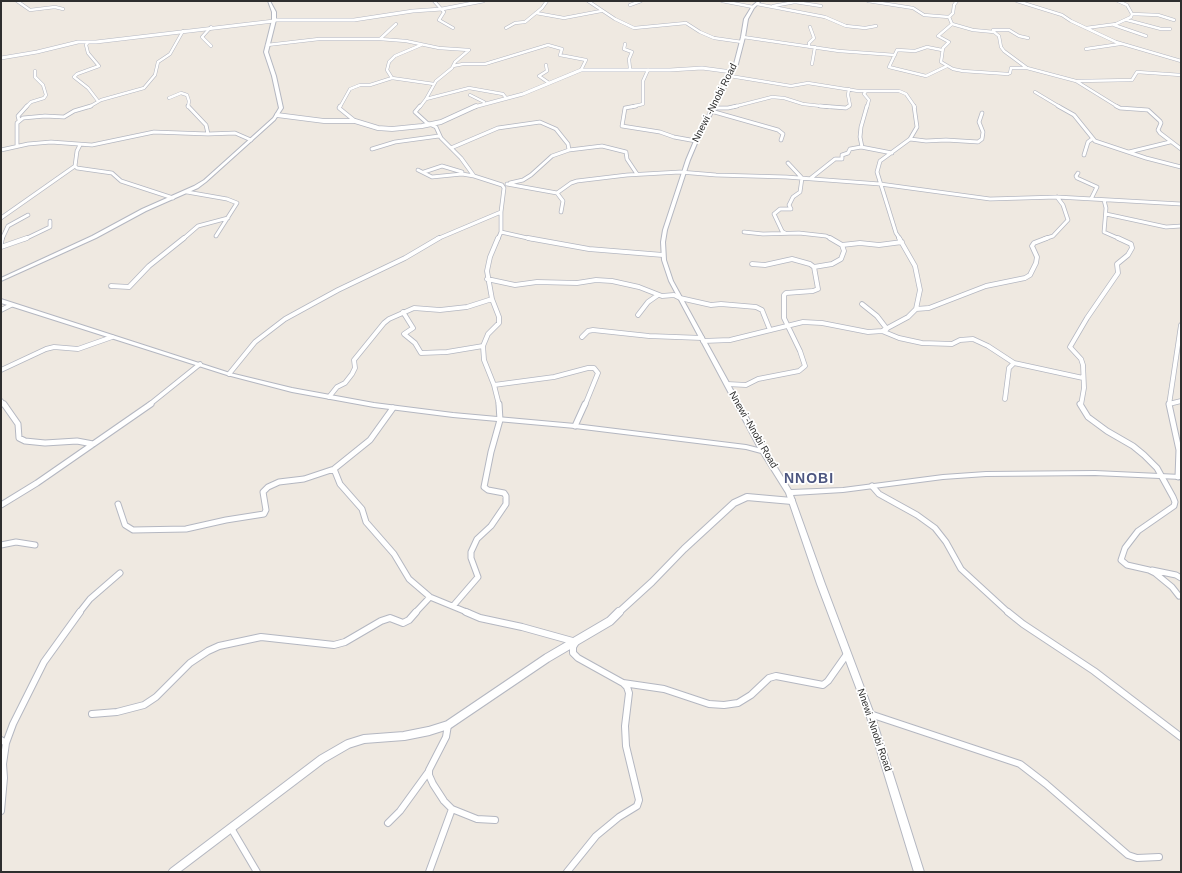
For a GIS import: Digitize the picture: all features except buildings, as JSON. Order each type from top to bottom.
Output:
[{"type":"main road","points":[[1,280],[94,237],[144,210],[187,192],[205,182],[277,115],[280,105],[274,76],[267,58],[267,45],[274,21],[274,12],[269,1]]},
{"type":"main road","name":"Nnewi -Nnobi Road","points":[[757,4],[746,19],[743,40],[736,64],[696,141],[684,173],[665,230],[662,242],[663,256],[666,268],[702,340],[764,452],[789,493],[821,584],[870,714],[919,872]]},
{"type":"main road","points":[[1,301],[229,374],[292,390],[393,408],[500,420],[575,426],[746,446],[764,452]]},
{"type":"main road","points":[[746,446],[758,440]]},
{"type":"main road","points":[[789,493],[843,490],[943,477],[986,474],[1095,472],[1180,477]]},
{"type":"street","points":[[18,1],[30,10],[55,7],[63,9]]},
{"type":"street","points":[[434,1],[442,9],[443,14],[439,20],[453,28]]},
{"type":"street","points":[[1,58],[37,52],[65,44],[183,30],[274,21],[346,20],[442,9],[484,1]]},
{"type":"street","points":[[506,28],[515,23],[524,22],[536,13],[547,1]]},
{"type":"street","points":[[588,1],[621,23],[634,28],[686,23],[700,32],[714,38],[895,55]]},
{"type":"street","points":[[630,5],[641,1]]},
{"type":"street","points":[[722,1],[770,6],[793,12],[825,17],[846,26],[865,28],[876,26]]},
{"type":"street","points":[[770,6],[797,1]]},
{"type":"street","points":[[868,1],[913,8],[924,15],[949,17]]},
{"type":"street","points":[[949,17],[953,13],[954,5],[957,1]]},
{"type":"street","points":[[1017,1],[1062,15],[1110,40],[1181,61]]},
{"type":"street","points":[[1118,1],[1127,5],[1132,14]]},
{"type":"street","points":[[792,2],[821,6]]},
{"type":"street","points":[[536,13],[564,18],[601,11]]},
{"type":"street","points":[[1086,28],[1113,24],[1127,20],[1132,14]]},
{"type":"street","points":[[1132,14],[1158,15],[1174,20]]},
{"type":"street","points":[[949,17],[952,24]]},
{"type":"street","points":[[1127,20],[1170,29]]},
{"type":"street","points":[[380,39],[396,24]]},
{"type":"street","points":[[952,24],[973,30],[1009,30],[1019,36],[1028,38]]},
{"type":"street","points":[[952,24],[938,36],[949,42],[942,50],[941,62],[959,71],[1008,74],[1010,73],[1011,68],[1027,68],[1076,81],[1132,80],[1135,73],[1140,72],[1181,76]]},
{"type":"street","points":[[1113,24],[1146,36]]},
{"type":"street","points":[[211,27],[202,37],[211,46]]},
{"type":"street","points":[[809,47],[809,43],[814,39],[810,27]]},
{"type":"street","points":[[19,120],[38,116],[64,118],[74,111],[86,108],[98,101],[144,88],[155,75],[158,62],[170,54],[182,35],[183,30]]},
{"type":"street","points":[[991,31],[999,36],[1002,41],[1001,47],[1027,68]]},
{"type":"street","points":[[267,45],[319,39],[380,39],[406,41],[421,45],[469,50],[434,84],[426,99],[415,113],[427,123],[436,127],[439,136],[474,176]]},
{"type":"street","points":[[88,42],[86,45],[88,53],[99,66],[77,74],[74,77],[88,88],[98,101]]},
{"type":"street","points":[[625,44],[623,48],[633,53],[629,59],[630,69]]},
{"type":"street","points":[[1086,49],[1123,44]]},
{"type":"street","points":[[392,78],[387,67],[392,58],[421,45]]},
{"type":"street","points":[[453,66],[463,64],[485,64],[548,45],[562,49],[560,55],[586,60],[581,70]]},
{"type":"street","points":[[942,50],[927,47],[915,51],[897,50],[889,67],[917,75],[932,74],[947,66]]},
{"type":"street","points":[[812,64],[815,48]]},
{"type":"street","points":[[546,65],[547,71],[539,76],[549,83]]},
{"type":"street","points":[[277,115],[324,121],[355,121],[384,129],[432,124],[484,102],[524,94],[581,70],[678,70],[702,68],[789,85],[808,83],[866,91],[899,91],[906,94],[915,107],[917,127],[910,139],[878,164],[877,172],[892,221],[915,266],[920,290],[916,309],[908,317],[882,331]]},
{"type":"street","points":[[648,70],[643,81],[643,104],[625,108],[622,126],[660,132],[674,138],[696,141]]},
{"type":"street","points":[[17,146],[18,116],[32,102],[44,98],[46,95],[43,85],[36,78],[35,71]]},
{"type":"street","points":[[355,121],[339,108],[350,89],[360,85],[370,85],[392,78],[434,84]]},
{"type":"street","points":[[1076,81],[1120,108],[1148,110],[1160,120],[1161,123],[1158,130],[1170,142],[1181,149]]},
{"type":"street","points":[[426,99],[469,88],[503,94],[506,98]]},
{"type":"street","points":[[712,110],[728,108],[763,98],[772,97],[784,98],[803,104],[846,108],[850,105],[848,95],[849,89]]},
{"type":"street","points":[[862,147],[860,127],[869,100],[864,94],[866,91]]},
{"type":"street","points":[[1035,92],[1074,116],[1092,139],[1150,159],[1181,167]]},
{"type":"street","points":[[169,98],[181,93],[188,95],[188,107],[206,124],[208,134]]},
{"type":"street","points":[[470,95],[484,102]]},
{"type":"street","points":[[712,110],[778,130],[783,134],[781,140]]},
{"type":"street","points":[[910,139],[926,141],[946,140],[978,142],[982,139],[983,132],[980,122],[982,113]]},
{"type":"street","points":[[451,148],[498,128],[540,122],[556,129],[568,144],[569,150]]},
{"type":"street","points":[[1,150],[17,146],[51,142],[80,145],[100,143],[148,132],[208,134],[235,133],[251,140]]},
{"type":"street","points":[[372,149],[395,142],[439,136]]},
{"type":"street","points":[[1084,155],[1088,142],[1092,139]]},
{"type":"street","points":[[1129,152],[1170,142]]},
{"type":"street","points":[[1,218],[75,166],[77,151],[80,145]]},
{"type":"street","points":[[507,184],[523,180],[531,175],[548,158],[569,150],[602,146],[626,152],[628,159],[637,174]]},
{"type":"street","points":[[811,178],[835,159],[842,159],[842,155],[849,152],[850,149],[862,147],[892,153]]},
{"type":"street","points":[[788,163],[802,178]]},
{"type":"street","points":[[75,166],[84,170],[112,173],[121,181],[173,198]]},
{"type":"street","points":[[424,172],[432,168],[442,166],[488,182],[557,193],[563,201],[562,212]]},
{"type":"street","points":[[418,170],[432,177],[468,174]]},
{"type":"street","points":[[557,193],[573,182],[637,174],[684,173],[811,178],[880,184],[984,199],[1056,197],[1181,204]]},
{"type":"street","points":[[1078,173],[1076,176],[1077,178],[1097,187],[1091,199]]},
{"type":"street","points":[[785,233],[782,231],[774,214],[780,209],[791,208],[789,205],[793,197],[800,192],[802,178]]},
{"type":"street","points":[[453,606],[478,577],[471,558],[471,552],[477,539],[491,526],[506,504],[506,496],[504,493],[488,490],[484,486],[491,452],[500,420],[498,399],[484,360],[483,346],[488,334],[499,322],[499,317],[492,299],[487,271],[490,257],[501,232],[501,212],[504,188],[498,184]]},
{"type":"street","points":[[187,192],[227,199],[237,203],[238,205],[216,236]]},
{"type":"street","points":[[916,309],[929,308],[986,286],[1030,276],[1037,257],[1032,246],[1053,236],[1064,227],[1068,220],[1063,205],[1056,197]]},
{"type":"street","points":[[1104,200],[1106,214],[1104,221],[1105,233],[1131,244],[1132,248],[1128,255],[1118,264],[1118,273],[1087,318],[1070,347],[1081,359],[1084,388],[1080,404],[1088,417],[1144,455],[1157,468],[1175,502],[1174,506],[1138,531],[1131,539],[1121,557],[1122,563],[1176,575],[1181,578]]},
{"type":"street","points":[[229,374],[255,342],[285,319],[338,290],[405,258],[441,237],[501,212]]},
{"type":"street","points":[[1106,214],[1166,228],[1181,226]]},
{"type":"street","points":[[1,243],[3,234],[8,226],[28,215]]},
{"type":"street","points":[[111,286],[129,287],[149,266],[198,226],[228,218]]},
{"type":"street","points":[[1,247],[18,242],[45,230],[50,227],[50,221]]},
{"type":"street","points":[[501,232],[535,241],[554,244],[603,251],[663,256]]},
{"type":"street","points":[[744,232],[826,236],[842,245],[860,243],[879,245],[902,242]]},
{"type":"street","points":[[752,264],[764,265],[792,259],[810,264],[814,267],[832,264],[841,258],[844,251],[842,245]]},
{"type":"street","points":[[727,384],[734,386],[746,385],[758,379],[802,369],[805,366],[800,351],[784,318],[785,293],[813,291],[818,289],[814,267]]},
{"type":"street","points":[[488,279],[500,283],[515,285],[537,282],[577,283],[596,280],[612,281],[639,286],[658,295],[674,295],[680,298],[711,305],[722,304],[760,308],[762,310],[766,326],[770,330]]},
{"type":"street","points":[[638,315],[648,302],[658,295]]},
{"type":"street","points":[[329,397],[337,387],[345,383],[352,374],[355,368],[354,360],[384,323],[403,312],[420,307],[440,310],[467,307],[492,299]]},
{"type":"street","points":[[862,304],[877,316],[887,328]]},
{"type":"street","points":[[1,310],[11,305]]},
{"type":"street","points":[[403,312],[413,328],[404,334],[415,343],[421,353],[433,354],[483,346]]},
{"type":"street","points":[[582,337],[588,331],[593,330],[702,340],[730,340],[787,324],[803,322],[822,323],[868,332],[882,331],[899,338],[922,343],[952,344],[960,340],[972,340],[988,346],[1014,364],[1083,378]]},
{"type":"street","points":[[1180,477],[1179,450],[1169,404],[1172,395],[1174,368],[1181,325]]},
{"type":"street","points":[[1,370],[46,349],[78,348],[112,337]]},
{"type":"street","points":[[1,505],[36,483],[166,393],[200,364]]},
{"type":"street","points":[[1005,399],[1009,368],[1014,364]]},
{"type":"street","points":[[494,385],[554,377],[588,368],[594,368],[598,373],[575,426]]},
{"type":"street","points":[[1,401],[18,424],[19,438],[25,441],[45,443],[77,441],[93,444]]},
{"type":"street","points":[[1169,404],[1181,401]]},
{"type":"street","points":[[118,504],[125,525],[133,530],[186,529],[236,518],[264,514],[266,510],[263,492],[268,487],[279,482],[304,479],[334,469],[370,440],[393,408]]},
{"type":"street","points":[[334,469],[340,484],[362,509],[366,522],[394,554],[409,579],[430,597],[480,618],[522,627],[576,642]]},
{"type":"street","points":[[872,486],[879,494],[923,518],[936,528],[962,569],[1000,606],[1023,624],[1094,671],[1181,738]]},
{"type":"street","points":[[173,872],[322,759],[348,744],[364,739],[404,736],[430,731],[448,725],[541,662],[610,621],[734,503],[747,497],[792,501]]},
{"type":"street","points":[[1,545],[16,542],[35,545]]},
{"type":"street","points":[[1149,570],[1172,587],[1179,596]]},
{"type":"street","points":[[1,810],[4,784],[3,742],[44,662],[62,635],[90,599],[120,573]]},
{"type":"street","points":[[92,714],[123,711],[144,706],[156,697],[190,663],[208,651],[219,646],[261,637],[334,645],[344,642],[381,621],[390,618],[403,623],[409,620],[430,597]]},
{"type":"street","points":[[567,872],[596,836],[619,817],[637,806],[639,800],[626,746],[625,733],[629,694],[627,687],[623,683],[578,658],[573,653],[573,647],[576,642]]},
{"type":"street","points":[[623,683],[664,689],[710,704],[724,705],[738,703],[751,695],[769,678],[776,676],[823,685],[828,682],[847,654]]},
{"type":"street","points":[[870,714],[1020,764],[1046,784],[1098,831],[1128,854],[1137,858],[1159,857]]},
{"type":"street","points":[[388,823],[400,811],[429,770],[446,737],[448,725]]},
{"type":"street","points":[[429,770],[429,775],[438,793],[452,809],[477,818],[496,820]]},
{"type":"street","points":[[429,872],[452,809]]},
{"type":"street","points":[[231,828],[257,872]]},
{"type":"district","name":"NNOBI","points":[[809,479]]}]
